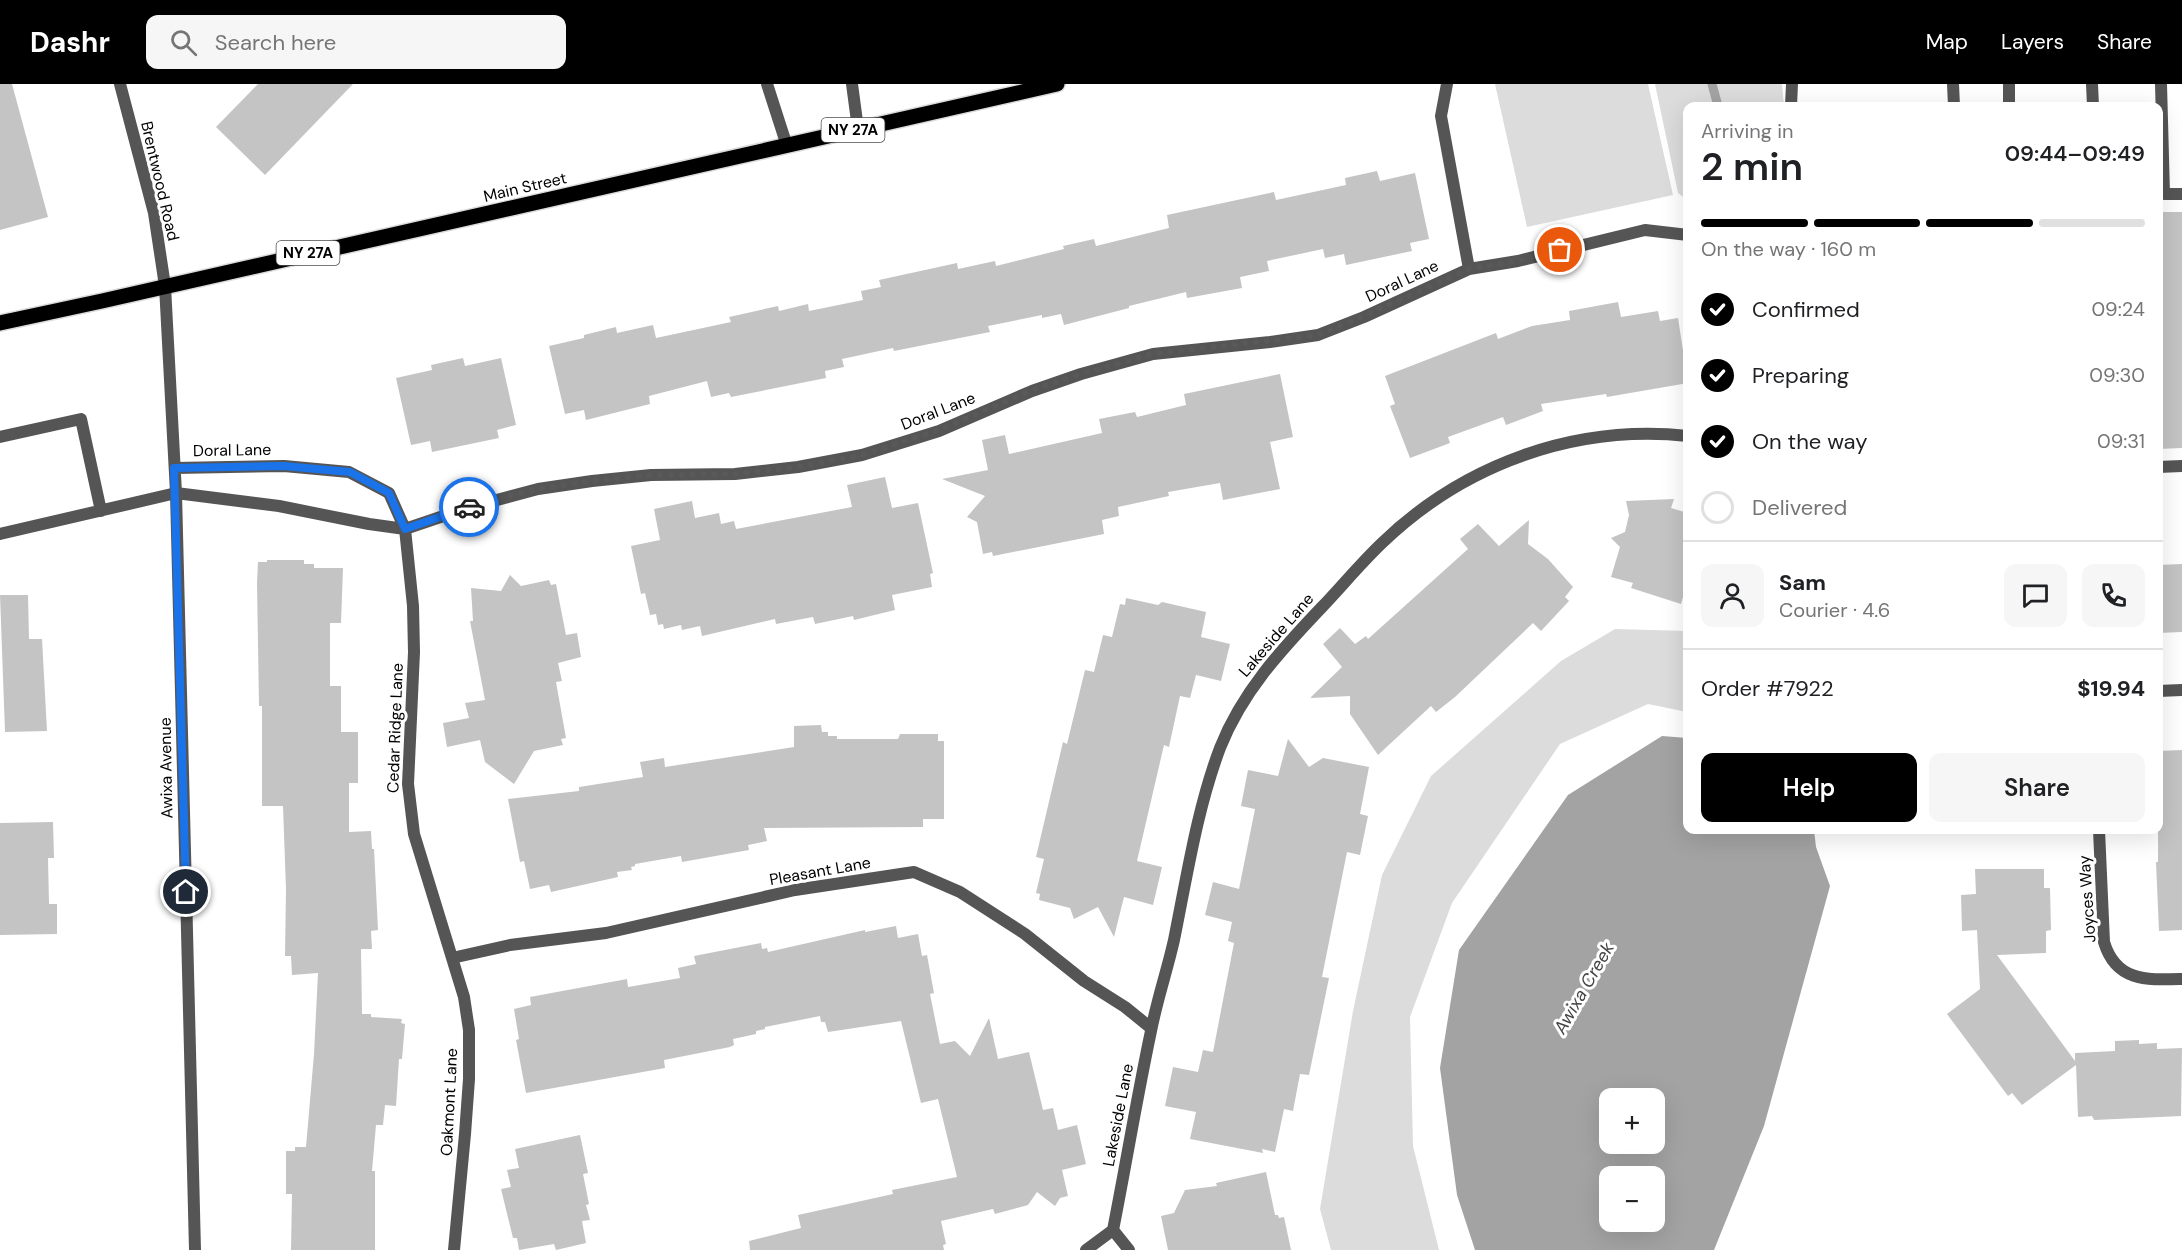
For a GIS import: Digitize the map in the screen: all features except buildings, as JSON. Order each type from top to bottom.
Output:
[{"type":"main road","name":"Main Street","points":[[0,322],[102,301],[1057,84]]},
{"type":"street","name":"Brentwood Road","points":[[120,84],[154,213],[165,286]]},
{"type":"street","points":[[767,84],[787,146]]},
{"type":"street","points":[[852,84],[858,129]]},
{"type":"street","points":[[1447,84],[1441,116],[1469,269],[1518,261],[1645,230],[1683,234]]},
{"type":"street","points":[[1791,102],[1792,84]]},
{"type":"street","points":[[1953,84],[1954,102]]},
{"type":"street","points":[[2009,84],[2009,102]]},
{"type":"street","points":[[2092,84],[2092,102]]},
{"type":"street","points":[[2161,84],[2161,102]]},
{"type":"street","points":[[2163,195],[2182,194]]},
{"type":"street","name":"Doral Lane","points":[[176,493],[279,506],[405,529],[467,508],[549,488],[651,475],[735,474],[798,467],[862,455],[939,430],[1032,390],[1153,354],[1318,335],[1469,269]]},
{"type":"street","name":"Awixa Avenue","points":[[165,286],[176,493],[195,1250]]},
{"type":"street","points":[[0,437],[81,419],[101,511]]},
{"type":"street","name":"Lakeside Lane","points":[[1113,1230],[1152,1028],[1167,973],[1205,798],[1220,749],[1236,713],[1262,674],[1291,640],[1390,536],[1421,510],[1459,484],[1496,464],[1542,448],[1613,434],[1653,432],[1683,435]]},
{"type":"street","name":"Doral Lane","points":[[174,468],[284,466],[350,472],[389,493],[405,529]]},
{"type":"street","points":[[2163,467],[2182,466]]},
{"type":"street","points":[[0,534],[176,493]]},
{"type":"street","name":"Cedar Ridge Lane","points":[[405,529],[414,629],[408,784],[414,834],[452,958]]},
{"type":"street","points":[[2163,691],[2182,690]]},
{"type":"street","name":"Joyces Way","points":[[2099,834],[2104,942],[2109,958],[2124,972],[2139,978],[2182,979]]},
{"type":"street","name":"Pleasant Lane","points":[[452,958],[510,945],[606,933],[795,890],[914,872],[960,892],[1025,934],[1084,981],[1125,1006],[1152,1028]]},
{"type":"street","name":"Oakmont Lane","points":[[452,958],[464,997],[469,1030],[466,1123],[454,1250]]},
{"type":"street","points":[[1086,1250],[1113,1230],[1129,1250]]},
{"type":"shaded area","points":[[1495,84],[1648,84],[1673,195],[1527,227]]},
{"type":"shaded area","points":[[1655,84],[1782,84],[1784,102],[1683,102],[1683,197],[1678,193]]},
{"type":"shaded area","points":[[1615,629],[1683,631],[1683,711],[1648,704],[1560,744],[1452,903],[1410,1017],[1413,1146],[1439,1250],[1331,1250],[1320,1209],[1353,1011],[1382,875],[1431,776],[1561,661]]},
{"type":"water","points":[[1662,736],[1683,738],[1683,834],[1814,834],[1816,847],[1830,886],[1764,1126],[1714,1250],[1475,1250],[1457,1195],[1440,1068],[1459,950],[1568,795]]},
{"type":"waterway","name":"Awixa Creek","points":[[1712,84],[1717,102]]},
{"type":"way so far","points":[[469,507],[538,489],[592,481],[651,475],[735,474],[798,467],[862,455],[939,430],[1032,390],[1081,374],[1153,354],[1318,335],[1469,269],[1518,261],[1560,250]]},
{"type":"route","points":[[186,892],[174,468],[284,466],[350,472],[389,493],[405,529],[469,507]]}]
